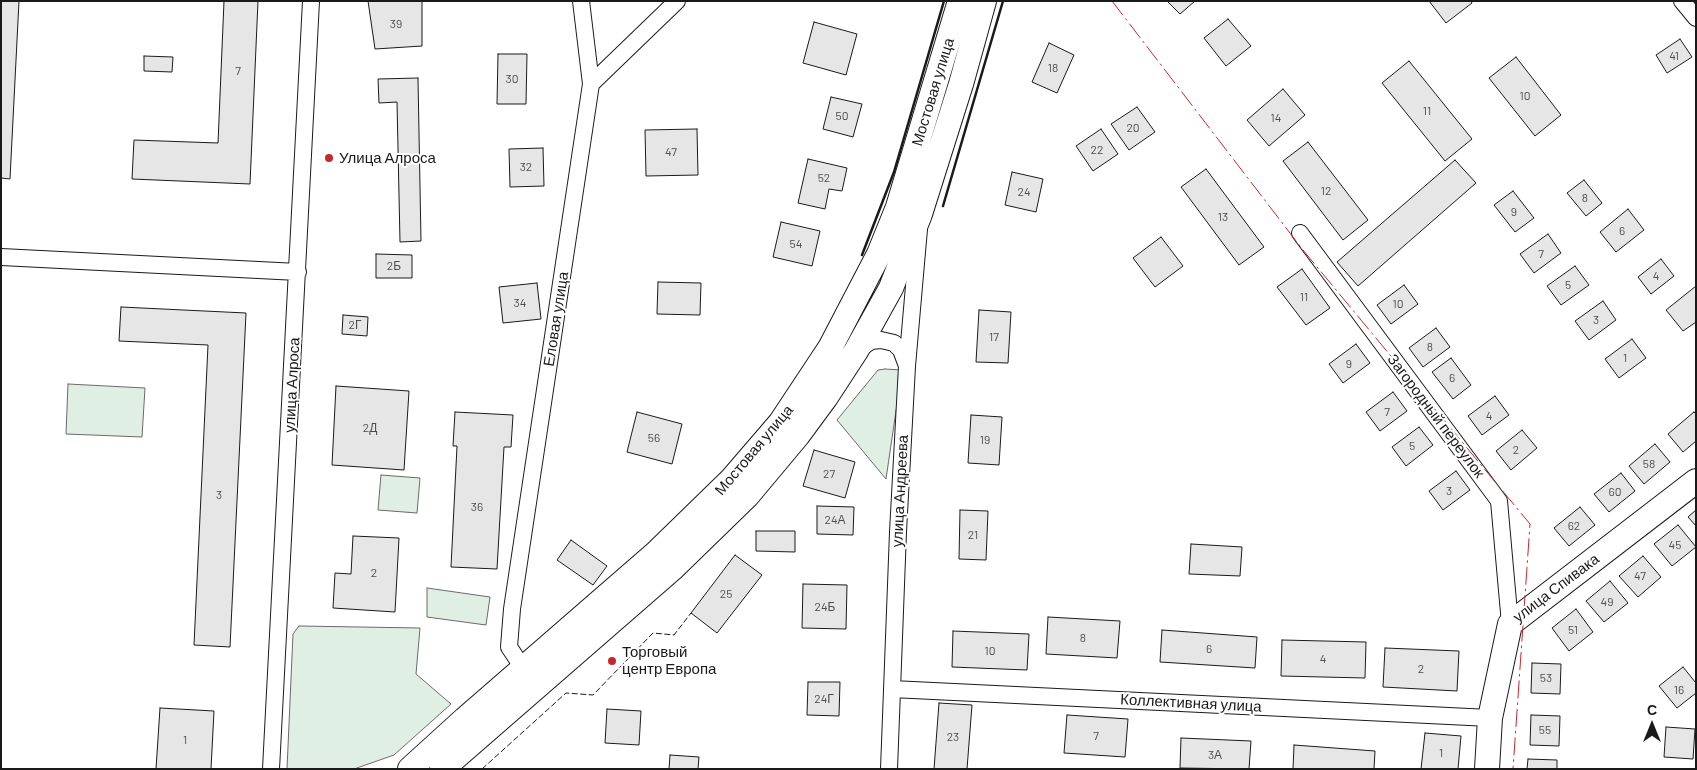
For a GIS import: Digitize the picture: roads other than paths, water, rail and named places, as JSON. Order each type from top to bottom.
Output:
[{"type":"main road","name":"Мостовая улица","points":[[410,769],[656,552],[732,479],[781,422],[824,356],[879,254],[898,207],[960,1]]},
{"type":"main road","name":"Мостовая улица","points":[[442,769],[673,568],[747,496],[798,435],[856,351],[891,288],[920,214],[961,84],[984,1]]},
{"type":"main road","name":"улица Спивака","points":[[1487,769],[1490,718],[1510,624],[1696,481]]},
{"type":"street","name":"улица Алроса","points":[[271,769],[311,1]]},
{"type":"street","name":"Еловая улица","points":[[523,668],[509,646],[512,608],[591,84],[581,1]]},
{"type":"street","points":[[591,84],[677,1]]},
{"type":"street","points":[[1682,1],[1696,18]]},
{"type":"street","name":"улица Андреева","points":[[889,769],[898,532],[907,366],[918,259],[920,214]]},
{"type":"street","name":"Загородный переулок","points":[[1300,232],[1498,501],[1510,624]]},
{"type":"street","points":[[1,257],[298,272]]},
{"type":"street","points":[[856,351],[871,341],[881,340],[894,343],[901,350],[907,366]]},
{"type":"street","name":"Коллективная улица","points":[[892,688],[1490,718]]},
{"type":"place","name":"Улица Алроса","points":[[329,158]]},
{"type":"place","name":"Торговый центр Европа","points":[[612,661]]}]
